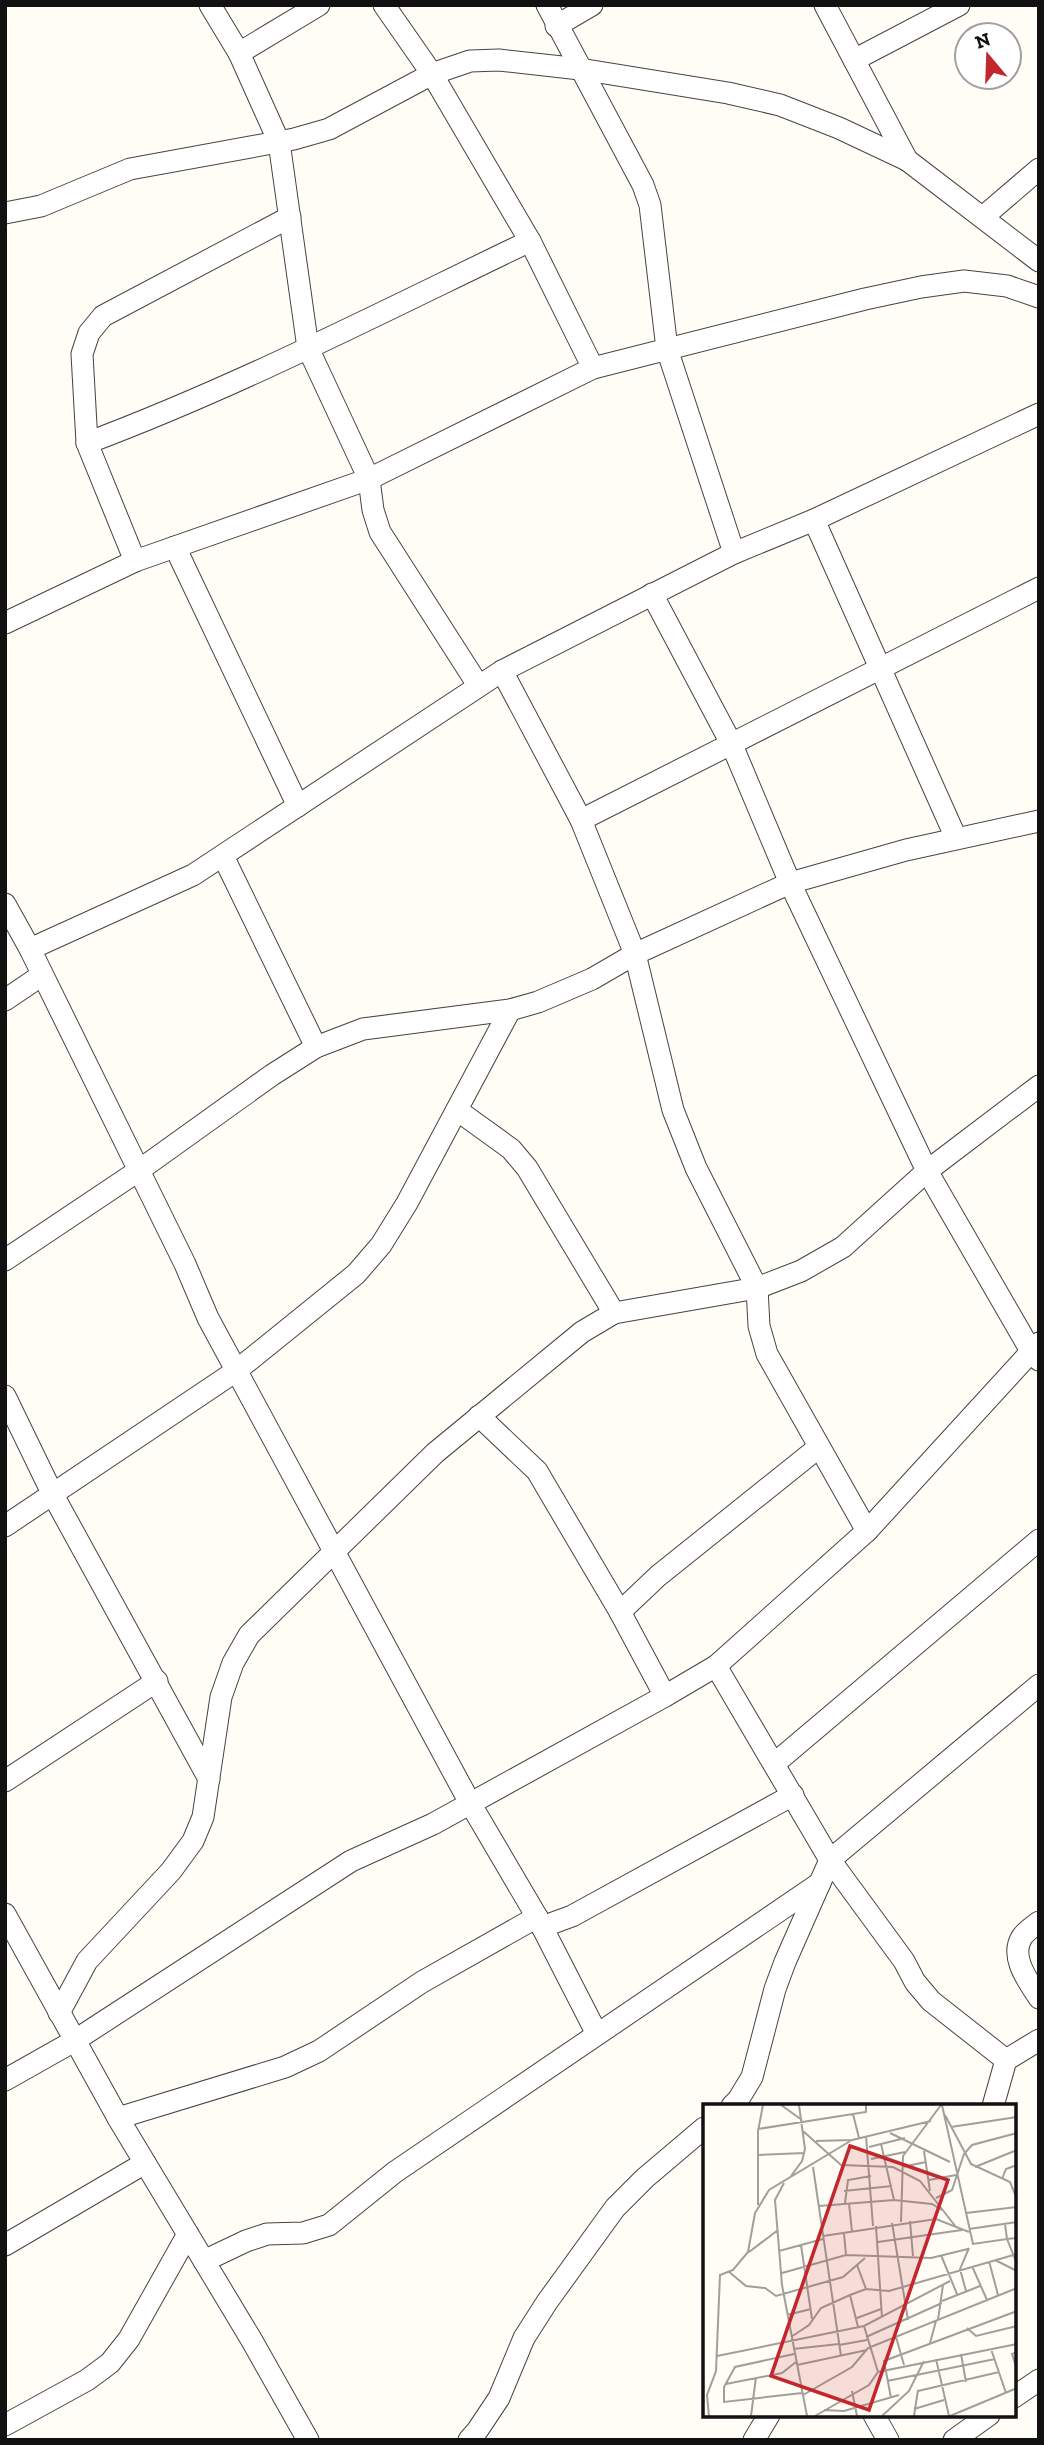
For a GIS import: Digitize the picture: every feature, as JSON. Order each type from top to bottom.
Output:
[{"type":"street","points":[[211,5],[239,53],[279,142],[308,348],[369,479],[373,510],[380,532],[478,685]]},
{"type":"street","points":[[239,53],[319,5]]},
{"type":"street","points":[[384,5],[432,74],[530,241],[593,368]]},
{"type":"street","points":[[547,5],[643,185],[650,205],[667,349],[734,553]]},
{"type":"street","points":[[556,26],[592,5]]},
{"type":"street","points":[[825,5],[907,160]]},
{"type":"street","points":[[854,60],[959,5]]},
{"type":"street","points":[[5,213],[41,206],[130,169],[279,142],[329,130],[432,74],[470,61],[499,61],[580,69],[728,93],[780,105],[839,128],[907,160],[1039,261]]},
{"type":"street","points":[[983,217],[1039,169]]},
{"type":"street","points":[[135,561],[87,443],[82,354],[89,332],[103,316],[290,217]]},
{"type":"street","points":[[87,443],[308,348],[530,241]]},
{"type":"street","points":[[5,623],[135,561],[369,479],[593,368],[865,299],[964,281],[1007,286],[1039,297]]},
{"type":"street","points":[[30,949],[192,874],[223,856],[502,671],[734,553],[814,520],[1039,414]]},
{"type":"street","points":[[814,520],[956,838]]},
{"type":"street","points":[[175,547],[298,806]]},
{"type":"street","points":[[581,820],[1039,588]]},
{"type":"street","points":[[5,2080],[74,2041],[351,1861],[433,1824],[716,1666],[867,1531],[1036,1351],[927,1171],[790,883],[732,745],[652,594]]},
{"type":"street","points":[[502,671],[581,820],[635,954],[673,1110],[696,1168],[757,1288],[759,1326],[767,1354],[867,1531]]},
{"type":"street","points":[[5,1260],[316,1047],[363,1029],[510,1010],[538,1002],[592,979],[635,954],[790,883],[859,862],[1039,821]]},
{"type":"street","points":[[223,856],[316,1047]]},
{"type":"street","points":[[5,904],[30,949],[185,1264],[208,1318],[470,1803],[540,1922],[597,2034]]},
{"type":"street","points":[[5,1000],[42,975]]},
{"type":"street","points":[[5,1526],[236,1371],[356,1273],[381,1245],[407,1203],[510,1010]]},
{"type":"street","points":[[59,2013],[87,1961],[171,1871],[193,1841],[203,1817],[221,1696],[233,1663],[249,1635],[435,1453],[582,1332],[614,1313],[757,1288],[801,1271],[843,1247],[927,1171],[1039,1086]]},
{"type":"street","points":[[457,1110],[511,1149],[527,1168],[614,1313]]},
{"type":"street","points":[[5,1396],[53,1495],[209,1779]]},
{"type":"street","points":[[479,1416],[537,1471],[666,1696]]},
{"type":"street","points":[[620,1612],[658,1576],[819,1447]]},
{"type":"street","points":[[774,1765],[1039,1540]]},
{"type":"street","points":[[716,1666],[830,1860],[904,1961],[915,1982],[931,2001],[1006,2060]]},
{"type":"street","points":[[5,1781],[157,1681]]},
{"type":"street","points":[[733,2104],[752,2077],[775,1989],[830,1860],[1039,1685]]},
{"type":"street","points":[[118,2118],[285,2067],[319,2051],[422,1982],[540,1922],[572,1916],[793,1795]]},
{"type":"street","points":[[204,2261],[246,2241],[268,2234],[303,2233],[329,2225],[395,2172],[820,1883]]},
{"type":"street","points":[[5,1914],[118,2118],[308,2440]]},
{"type":"street","points":[[1039,1922],[1022,1936],[1019,1946],[1020,1965],[1039,1998]]},
{"type":"street","points":[[993,2104],[1006,2060],[1039,2040]]},
{"type":"street","points":[[469,2440],[499,2398],[524,2338],[615,2208],[645,2178],[703,2130]]},
{"type":"street","points":[[5,2245],[145,2163]]},
{"type":"street","points":[[5,2425],[87,2380],[110,2363],[129,2339],[188,2234]]},
{"type":"street","points":[[1016,2397],[1039,2380]]},
{"type":"street","points":[[754,2440],[768,2417]]},
{"type":"street","points":[[875,2417],[888,2440]]},
{"type":"street","points":[[954,2440],[986,2417]]}]
